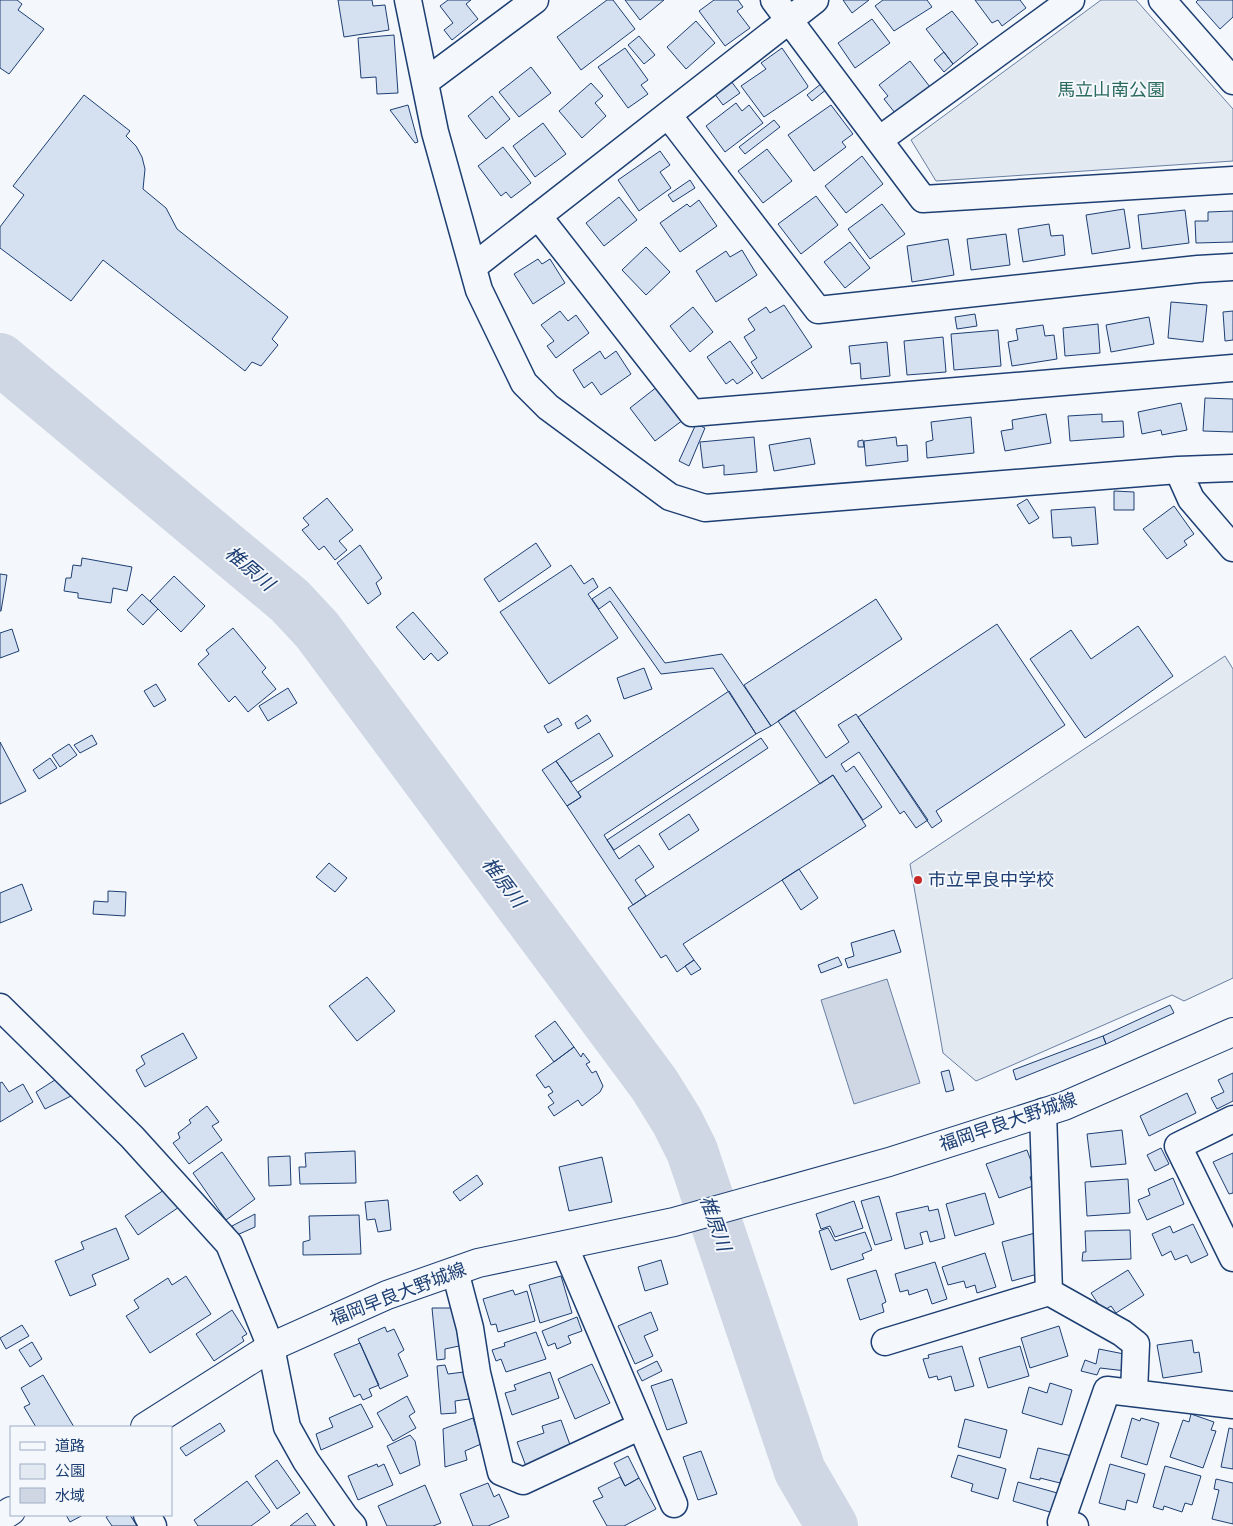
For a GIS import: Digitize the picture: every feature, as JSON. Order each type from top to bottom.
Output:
[{"type":"main road","name":"福岡早良大野城線","points":[[147,1426],[271,1347],[387,1295],[478,1263],[674,1222],[889,1162],[1064,1106],[1233,1032]]},
{"type":"street","points":[[408,0],[435,132],[473,267],[480,290],[524,383],[548,407],[670,497],[705,508],[1178,470],[1233,468]]},
{"type":"street","points":[[425,82],[535,0]]},
{"type":"street","points":[[473,267],[668,115],[781,10],[815,0]]},
{"type":"street","points":[[879,140],[1071,0]]},
{"type":"street","points":[[1162,0],[1233,81]]},
{"type":"street","points":[[781,10],[923,200],[1233,180]]},
{"type":"street","points":[[668,115],[818,310],[1198,269],[1233,267]]},
{"type":"street","points":[[538,216],[692,413],[1233,368]]},
{"type":"street","points":[[1178,470],[1191,499],[1233,548]]},
{"type":"street","points":[[0,1007],[132,1137],[229,1244],[271,1347],[288,1427],[306,1461],[344,1523]]},
{"type":"street","points":[[1043,1112],[1049,1292]]},
{"type":"street","points":[[1233,1119],[1178,1146],[1233,1258]]},
{"type":"street","points":[[564,1245],[674,1504]]},
{"type":"street","points":[[455,1271],[470,1328],[477,1373],[500,1472],[523,1481],[640,1426]]},
{"type":"street","points":[[885,1342],[1049,1292],[1122,1333],[1136,1344],[1134,1393]]},
{"type":"street","points":[[1075,1526],[1061,1522],[1107,1390],[1233,1405]]},
{"type":"green space","name":"馬立山南公園","points":[[1101,0],[1136,0],[1233,109],[1233,161],[936,181],[911,140]]},
{"type":"green space","points":[[1225,656],[1233,669],[1233,978],[1184,1001],[1172,995],[976,1081],[943,1053],[910,864]]},
{"type":"water","points":[[887,979],[920,1083],[854,1104],[821,1000]]},
{"type":"building","points":[[0,0],[17,0],[22,4],[18,10],[44,29],[9,74],[0,68]]},
{"type":"building","points":[[338,0],[372,0],[373,6],[385,5],[389,30],[344,37]]},
{"type":"building","points":[[448,0],[471,0],[466,4],[478,19],[452,40],[444,30],[453,23],[440,6]]},
{"type":"building","points":[[607,0],[613,0],[635,29],[581,70],[557,37]]},
{"type":"building","points":[[625,0],[664,0],[640,20]]},
{"type":"building","points":[[714,0],[738,0],[743,7],[737,11],[750,28],[725,46],[699,11]]},
{"type":"building","points":[[843,0],[869,0],[852,13]]},
{"type":"building","points":[[883,0],[927,0],[932,7],[894,31],[875,6]]},
{"type":"building","points":[[975,0],[1020,0],[1026,8],[1002,26],[998,20],[992,23]]},
{"type":"building","points":[[1198,0],[1233,0],[1233,17],[1220,29],[1196,2]]},
{"type":"building","points":[[952,11],[978,44],[953,64],[926,29]]},
{"type":"building","points":[[872,19],[890,43],[855,68],[838,43]]},
{"type":"building","points":[[696,21],[715,43],[686,69],[667,47]]},
{"type":"building","points":[[394,35],[398,93],[377,94],[376,77],[361,78],[358,38]]},
{"type":"building","points":[[639,36],[655,55],[644,64],[628,45]]},
{"type":"building","points":[[625,48],[648,80],[641,85],[648,94],[628,108],[598,67]]},
{"type":"building","points":[[782,48],[808,86],[764,117],[741,86],[766,69],[761,63]]},
{"type":"building","points":[[944,52],[953,64],[944,72],[934,60]]},
{"type":"building","points":[[910,61],[930,87],[895,113],[884,99],[888,96],[879,85]]},
{"type":"building","points":[[531,67],[551,93],[519,117],[499,92]]},
{"type":"building","points":[[731,81],[740,93],[723,105],[714,93]]},
{"type":"building","points":[[591,83],[603,96],[595,103],[606,116],[582,138],[559,111]]},
{"type":"building","points":[[822,83],[827,89],[812,101],[807,95]]},
{"type":"building","points":[[84,95],[130,131],[126,136],[136,146],[142,157],[145,169],[143,189],[166,208],[177,229],[288,317],[272,339],[278,345],[261,366],[252,362],[245,371],[103,260],[71,301],[0,248],[0,227],[24,195],[13,186]]},
{"type":"building","points":[[492,96],[510,119],[486,139],[468,116]]},
{"type":"building","points":[[736,103],[742,111],[749,105],[763,123],[725,152],[706,126]]},
{"type":"building","points":[[408,105],[418,142],[415,143],[390,110]]},
{"type":"building","points":[[831,105],[853,134],[842,142],[846,147],[814,171],[788,135]]},
{"type":"building","points":[[774,120],[780,127],[745,154],[739,147]]},
{"type":"building","points":[[543,123],[566,154],[535,177],[513,146]]},
{"type":"building","points":[[503,147],[531,183],[511,198],[506,192],[501,196],[478,166]]},
{"type":"building","points":[[767,149],[792,181],[763,203],[738,171]]},
{"type":"building","points":[[660,151],[670,165],[660,172],[671,188],[639,211],[618,180]]},
{"type":"building","points":[[862,156],[883,184],[846,213],[825,186]]},
{"type":"building","points":[[690,180],[695,188],[673,202],[668,195]]},
{"type":"building","points":[[816,196],[838,225],[801,254],[778,224]]},
{"type":"building","points":[[619,197],[637,220],[604,246],[586,223]]},
{"type":"building","points":[[699,200],[717,226],[680,252],[660,223],[687,204],[690,207]]},
{"type":"building","points":[[882,204],[905,234],[870,259],[848,229]]},
{"type":"building","points":[[1124,209],[1130,248],[1092,254],[1086,215]]},
{"type":"building","points":[[1185,210],[1189,243],[1142,249],[1138,215]]},
{"type":"building","points":[[1233,211],[1233,242],[1196,243],[1195,221],[1208,221],[1208,212]]},
{"type":"building","points":[[1049,224],[1051,236],[1063,235],[1065,255],[1023,262],[1018,229]]},
{"type":"building","points":[[1006,234],[1010,265],[971,270],[967,239]]},
{"type":"building","points":[[948,239],[954,275],[912,282],[907,246]]},
{"type":"building","points":[[850,242],[870,268],[845,288],[824,262]]},
{"type":"building","points":[[646,247],[670,272],[646,295],[622,270]]},
{"type":"building","points":[[742,250],[757,275],[716,302],[696,271],[726,251],[730,257]]},
{"type":"building","points":[[538,259],[542,264],[550,259],[565,283],[533,304],[514,274]]},
{"type":"building","points":[[1171,302],[1207,305],[1203,342],[1168,338]]},
{"type":"building","points":[[784,305],[812,347],[762,379],[751,362],[757,358],[744,337],[755,330],[748,319],[766,307],[770,313]]},
{"type":"building","points":[[693,307],[713,332],[690,352],[670,326]]},
{"type":"building","points":[[560,311],[568,321],[576,315],[589,333],[556,358],[547,346],[554,341],[541,325]]},
{"type":"building","points":[[1233,311],[1233,340],[1225,341],[1223,312]]},
{"type":"building","points":[[975,314],[977,326],[957,329],[955,317]]},
{"type":"building","points":[[1149,317],[1154,344],[1111,352],[1106,325]]},
{"type":"building","points":[[1098,324],[1100,353],[1065,356],[1063,328]]},
{"type":"building","points":[[1043,325],[1045,336],[1054,335],[1057,359],[1012,366],[1008,342],[1018,340],[1016,329]]},
{"type":"building","points":[[998,330],[1001,366],[954,370],[951,334]]},
{"type":"building","points":[[943,337],[946,372],[907,375],[904,341]]},
{"type":"building","points":[[730,341],[753,373],[737,384],[733,379],[726,384],[707,357]]},
{"type":"building","points":[[887,342],[890,376],[861,379],[860,363],[851,364],[849,346]]},
{"type":"building","points":[[600,351],[605,359],[616,351],[631,374],[601,395],[592,382],[584,388],[573,370]]},
{"type":"building","points":[[662,383],[687,417],[655,441],[630,408]]},
{"type":"building","points":[[1205,398],[1233,399],[1233,432],[1203,431]]},
{"type":"building","points":[[1181,403],[1187,430],[1162,435],[1161,430],[1142,434],[1138,412]]},
{"type":"building","points":[[1046,414],[1051,443],[1005,451],[1001,431],[1013,429],[1012,420]]},
{"type":"building","points":[[1102,414],[1102,422],[1123,421],[1124,437],[1070,441],[1068,416]]},
{"type":"building","points":[[971,417],[974,453],[927,458],[926,442],[933,440],[931,422]]},
{"type":"building","points":[[696,424],[705,428],[689,466],[679,461]]},
{"type":"building","points":[[754,437],[757,472],[724,475],[724,465],[703,468],[700,442]]},
{"type":"building","points":[[896,437],[897,446],[907,445],[908,461],[866,466],[864,441]]},
{"type":"building","points":[[810,438],[815,464],[774,471],[769,445]]},
{"type":"building","points":[[863,440],[864,447],[858,447],[858,441]]},
{"type":"building","points":[[1114,491],[1134,492],[1134,510],[1114,510]]},
{"type":"building","points":[[327,498],[353,530],[339,541],[347,550],[335,560],[324,546],[319,550],[302,530],[309,525],[303,518]]},
{"type":"building","points":[[1027,499],[1039,518],[1029,524],[1017,505]]},
{"type":"building","points":[[1174,506],[1194,534],[1184,541],[1187,545],[1167,559],[1143,529]]},
{"type":"building","points":[[1095,507],[1098,544],[1072,546],[1071,537],[1053,538],[1051,510]]},
{"type":"building","points":[[536,543],[551,566],[499,602],[484,579]]},
{"type":"building","points":[[360,545],[382,578],[376,583],[381,594],[368,604],[337,563]]},
{"type":"building","points":[[82,558],[132,567],[127,591],[113,588],[111,603],[78,598],[78,593],[64,591],[66,578],[71,578],[73,565],[81,566]]},
{"type":"building","points":[[571,565],[584,584],[593,578],[598,587],[588,594],[618,638],[549,684],[500,612]]},
{"type":"building","points":[[0,574],[7,575],[1,611],[0,611]]},
{"type":"building","points":[[174,576],[205,606],[181,632],[150,601]]},
{"type":"building","points":[[610,587],[665,663],[722,654],[771,726],[756,734],[713,668],[661,674],[610,601],[599,609],[592,599]]},
{"type":"building","points":[[142,594],[158,609],[143,625],[127,610]]},
{"type":"building","points":[[876,599],[902,639],[771,726],[744,685]]},
{"type":"building","points":[[413,612],[448,653],[438,661],[431,653],[424,660],[396,627]]},
{"type":"building","points":[[997,624],[1065,725],[936,811],[942,821],[932,828],[858,717]]},
{"type":"building","points":[[1138,626],[1173,676],[1085,738],[1030,659],[1071,630],[1091,659]]},
{"type":"building","points":[[233,628],[266,668],[262,672],[276,689],[248,712],[235,696],[229,702],[198,664],[209,654],[206,650]]},
{"type":"building","points":[[12,629],[19,651],[0,658],[0,633]]},
{"type":"building","points":[[644,668],[652,689],[624,699],[617,678]]},
{"type":"building","points":[[156,684],[166,700],[154,707],[144,691]]},
{"type":"building","points":[[288,688],[297,703],[268,721],[259,706]]},
{"type":"building","points":[[729,691],[756,734],[604,835],[619,859],[639,845],[654,867],[635,880],[646,896],[633,905],[567,806],[581,797],[578,792]]},
{"type":"building","points":[[794,710],[826,758],[849,742],[838,725],[856,714],[928,820],[916,828],[904,811],[900,814],[859,752],[841,764],[846,772],[854,766],[882,807],[863,820],[833,775],[820,784],[778,721]]},
{"type":"building","points":[[587,715],[591,721],[578,729],[575,723]]},
{"type":"building","points":[[558,718],[562,725],[548,733],[544,726]]},
{"type":"building","points":[[599,733],[613,756],[571,782],[556,761]]},
{"type":"building","points":[[92,735],[97,744],[80,753],[74,745]]},
{"type":"building","points":[[761,738],[768,748],[614,850],[607,840]]},
{"type":"building","points":[[0,742],[26,791],[0,804]]},
{"type":"building","points":[[69,744],[77,755],[60,767],[52,755]]},
{"type":"building","points":[[50,758],[57,768],[39,779],[33,770]]},
{"type":"building","points":[[556,761],[581,797],[567,806],[542,770]]},
{"type":"building","points":[[833,775],[866,826],[683,944],[694,960],[677,972],[666,955],[661,958],[628,908]]},
{"type":"building","points":[[689,814],[699,830],[669,850],[659,834]]},
{"type":"building","points":[[329,863],[347,878],[335,892],[316,877]]},
{"type":"building","points":[[799,869],[818,898],[801,910],[782,880]]},
{"type":"building","points":[[22,884],[32,910],[0,923],[0,893]]},
{"type":"building","points":[[108,891],[126,892],[125,916],[93,914],[94,901],[108,902]]},
{"type":"building","points":[[894,930],[901,952],[848,968],[845,959],[854,956],[851,943]]},
{"type":"building","points":[[838,957],[842,965],[821,973],[818,965]]},
{"type":"building","points":[[694,960],[701,969],[691,975],[685,966]]},
{"type":"building","points":[[367,977],[395,1011],[357,1041],[329,1006]]},
{"type":"building","points":[[1170,1005],[1174,1013],[1106,1044],[1103,1036]]},
{"type":"building","points":[[555,1021],[574,1047],[554,1062],[535,1036]]},
{"type":"building","points":[[183,1033],[197,1058],[145,1087],[136,1070],[145,1064],[141,1056]]},
{"type":"building","points":[[1103,1036],[1106,1044],[1016,1080],[1013,1070]]},
{"type":"building","points":[[574,1047],[581,1057],[583,1053],[590,1062],[586,1064],[592,1073],[596,1071],[603,1086],[600,1092],[582,1106],[578,1100],[554,1116],[548,1107],[554,1103],[548,1095],[553,1092],[549,1086],[545,1088],[536,1075]]},
{"type":"building","points":[[949,1070],[954,1090],[946,1092],[941,1072]]},
{"type":"building","points":[[1233,1073],[1233,1101],[1217,1109],[1211,1098],[1224,1092],[1218,1080]]},
{"type":"building","points":[[58,1078],[75,1094],[45,1109],[36,1092]]},
{"type":"building","points":[[2,1082],[9,1092],[23,1084],[33,1102],[0,1122],[0,1083]]},
{"type":"building","points":[[1187,1093],[1196,1113],[1149,1136],[1140,1116]]},
{"type":"building","points":[[207,1106],[219,1122],[212,1126],[222,1140],[189,1164],[173,1143],[180,1138],[178,1133],[191,1123],[189,1120]]},
{"type":"building","points":[[1122,1130],[1126,1164],[1091,1167],[1087,1134]]},
{"type":"building","points":[[1161,1148],[1169,1164],[1155,1171],[1147,1155]]},
{"type":"building","points":[[1027,1150],[1036,1175],[1030,1177],[1033,1186],[999,1198],[986,1164]]},
{"type":"building","points":[[355,1151],[356,1183],[300,1184],[299,1167],[306,1167],[305,1153]]},
{"type":"building","points":[[222,1152],[255,1199],[226,1220],[193,1173]]},
{"type":"building","points":[[1233,1153],[1233,1193],[1229,1194],[1213,1162]]},
{"type":"building","points":[[290,1156],[291,1185],[269,1186],[268,1157]]},
{"type":"building","points":[[602,1157],[612,1202],[569,1211],[559,1167]]},
{"type":"building","points":[[477,1175],[483,1184],[460,1201],[453,1192]]},
{"type":"building","points":[[1173,1178],[1184,1204],[1147,1220],[1138,1200],[1150,1195],[1148,1189]]},
{"type":"building","points":[[1128,1179],[1130,1213],[1087,1216],[1085,1182]]},
{"type":"building","points":[[173,1184],[185,1203],[138,1235],[125,1216]]},
{"type":"building","points":[[985,1193],[994,1224],[955,1236],[946,1204]]},
{"type":"building","points":[[879,1196],[892,1240],[875,1245],[861,1201]]},
{"type":"building","points":[[388,1200],[391,1230],[378,1232],[375,1219],[367,1220],[365,1202]]},
{"type":"building","points":[[854,1201],[863,1228],[835,1237],[830,1226],[821,1229],[816,1214]]},
{"type":"building","points":[[928,1206],[929,1211],[938,1209],[945,1238],[930,1242],[927,1231],[920,1233],[923,1244],[905,1249],[896,1213]]},
{"type":"building","points":[[255,1214],[255,1227],[237,1235],[232,1226]]},
{"type":"building","points":[[359,1215],[361,1254],[303,1255],[303,1242],[310,1240],[309,1216]]},
{"type":"building","points":[[1193,1224],[1208,1255],[1191,1263],[1187,1255],[1175,1260],[1171,1251],[1162,1256],[1152,1234],[1170,1226],[1173,1233]]},
{"type":"building","points":[[116,1228],[129,1259],[92,1275],[96,1285],[70,1296],[55,1261],[84,1249],[81,1242]]},
{"type":"building","points":[[828,1228],[835,1241],[865,1232],[872,1250],[862,1254],[864,1259],[831,1270],[819,1231]]},
{"type":"building","points":[[1130,1230],[1131,1259],[1082,1261],[1083,1252],[1086,1252],[1085,1231]]},
{"type":"building","points":[[1035,1233],[1045,1272],[1012,1281],[1002,1242]]},
{"type":"building","points":[[985,1253],[996,1287],[977,1293],[975,1285],[966,1288],[964,1281],[948,1285],[942,1267]]},
{"type":"building","points":[[661,1260],[668,1284],[645,1291],[638,1267]]},
{"type":"building","points":[[935,1262],[947,1299],[932,1304],[927,1289],[909,1295],[908,1290],[900,1292],[895,1274]]},
{"type":"building","points":[[876,1270],[886,1302],[882,1304],[884,1312],[860,1320],[847,1279]]},
{"type":"building","points":[[1128,1270],[1144,1295],[1116,1313],[1111,1306],[1103,1311],[1091,1293]]},
{"type":"building","points":[[186,1276],[211,1314],[150,1353],[126,1316],[139,1308],[134,1300],[168,1278],[172,1285]]},
{"type":"building","points":[[561,1276],[572,1313],[540,1323],[529,1285]]},
{"type":"building","points":[[513,1290],[515,1295],[527,1291],[535,1321],[498,1332],[496,1324],[491,1325],[483,1299]]},
{"type":"building","points":[[432,1308],[454,1308],[459,1346],[445,1349],[445,1359],[437,1360]]},
{"type":"building","points":[[232,1310],[247,1334],[242,1337],[244,1341],[214,1361],[196,1334]]},
{"type":"building","points":[[651,1312],[658,1330],[644,1336],[653,1356],[635,1364],[618,1326]]},
{"type":"building","points":[[577,1317],[582,1331],[568,1336],[571,1343],[557,1349],[555,1343],[548,1346],[542,1331]]},
{"type":"building","points":[[22,1325],[29,1336],[6,1349],[0,1338]]},
{"type":"building","points":[[1059,1326],[1068,1356],[1030,1368],[1021,1338]]},
{"type":"building","points":[[385,1327],[387,1332],[394,1329],[404,1350],[398,1354],[408,1376],[380,1389],[358,1339]]},
{"type":"building","points":[[536,1332],[546,1359],[506,1372],[501,1359],[496,1361],[492,1350],[505,1346],[504,1343]]},
{"type":"building","points":[[1192,1340],[1194,1353],[1199,1352],[1202,1372],[1163,1378],[1157,1345]]},
{"type":"building","points":[[32,1342],[42,1359],[30,1367],[19,1350]]},
{"type":"building","points":[[360,1343],[379,1385],[369,1389],[372,1396],[363,1400],[360,1394],[354,1397],[334,1354]]},
{"type":"building","points":[[962,1346],[974,1386],[955,1391],[951,1376],[938,1380],[937,1376],[929,1378],[923,1359],[929,1358],[928,1355]]},
{"type":"building","points":[[1020,1346],[1029,1376],[988,1388],[979,1358]]},
{"type":"building","points":[[1099,1349],[1124,1354],[1122,1361],[1128,1363],[1126,1371],[1100,1368],[1097,1375],[1081,1371],[1085,1360],[1096,1364]]},
{"type":"building","points":[[657,1361],[662,1371],[642,1381],[637,1371]]},
{"type":"building","points":[[592,1364],[610,1403],[575,1419],[558,1379]]},
{"type":"building","points":[[445,1365],[448,1374],[464,1372],[469,1399],[455,1401],[456,1413],[441,1414],[437,1366]]},
{"type":"building","points":[[550,1372],[559,1398],[512,1415],[505,1393],[516,1390],[514,1385]]},
{"type":"building","points":[[43,1375],[73,1426],[35,1426],[24,1407],[30,1404],[21,1388]]},
{"type":"building","points":[[672,1379],[687,1423],[667,1430],[651,1386]]},
{"type":"building","points":[[1050,1383],[1072,1390],[1062,1425],[1022,1413],[1029,1387],[1047,1393]]},
{"type":"building","points":[[407,1396],[415,1412],[409,1416],[416,1428],[393,1441],[377,1413]]},
{"type":"building","points":[[361,1404],[373,1427],[321,1450],[316,1434],[333,1427],[329,1418]]},
{"type":"building","points":[[1191,1414],[1214,1422],[1211,1430],[1216,1431],[1203,1468],[1170,1457],[1183,1420],[1189,1422]]},
{"type":"building","points":[[473,1418],[481,1444],[465,1451],[467,1460],[445,1467],[443,1429]]},
{"type":"building","points":[[1132,1418],[1140,1421],[1141,1418],[1159,1423],[1147,1465],[1121,1457]]},
{"type":"building","points":[[965,1419],[1007,1430],[1000,1458],[958,1447]]},
{"type":"building","points":[[561,1420],[573,1453],[527,1469],[517,1442],[544,1433],[542,1426]]},
{"type":"building","points":[[220,1423],[225,1431],[186,1456],[180,1448]]},
{"type":"building","points":[[1229,1428],[1233,1429],[1233,1469],[1221,1467]]},
{"type":"building","points":[[410,1435],[415,1441],[420,1465],[400,1474],[387,1446]]},
{"type":"building","points":[[1038,1448],[1076,1457],[1070,1480],[1061,1478],[1060,1483],[1040,1478],[1040,1480],[1030,1478]]},
{"type":"building","points":[[701,1451],[717,1494],[698,1500],[683,1457]]},
{"type":"building","points":[[958,1455],[1006,1469],[998,1499],[971,1491],[973,1484],[951,1477]]},
{"type":"building","points":[[628,1456],[639,1478],[625,1486],[614,1463]]},
{"type":"building","points":[[277,1460],[300,1493],[277,1509],[255,1476]]},
{"type":"building","points":[[377,1464],[378,1467],[384,1464],[393,1485],[358,1500],[348,1476]]},
{"type":"building","points":[[1110,1464],[1145,1474],[1137,1503],[1127,1500],[1125,1510],[1099,1503]]},
{"type":"building","points":[[1165,1466],[1201,1476],[1192,1505],[1185,1503],[1182,1512],[1164,1506],[1163,1510],[1153,1507]]},
{"type":"building","points":[[620,1477],[625,1486],[639,1478],[656,1509],[624,1526],[607,1526],[593,1501],[603,1497],[598,1488]]},
{"type":"building","points":[[1216,1479],[1233,1483],[1233,1524],[1212,1519],[1219,1490],[1214,1489]]},
{"type":"building","points":[[247,1481],[270,1512],[251,1526],[198,1526],[194,1520]]},
{"type":"building","points":[[1018,1482],[1068,1496],[1063,1516],[1013,1501]]},
{"type":"building","points":[[488,1483],[494,1497],[499,1494],[509,1517],[488,1526],[473,1526],[460,1494]]},
{"type":"building","points":[[425,1485],[441,1523],[433,1526],[387,1526],[378,1506]]},
{"type":"building","points":[[307,1513],[316,1526],[290,1526]]},
{"type":"building","points":[[67,1516],[81,1516],[70,1522]]},
{"type":"building","points":[[131,1516],[137,1526],[112,1526],[106,1517]]},
{"type":"waterway","name":"椎原川","points":[[0,359],[290,601],[317,630],[654,1084],[677,1121],[692,1151],[800,1471],[832,1526]]},
{"type":"place","name":"市立早良中学校","points":[[918,880]]}]
